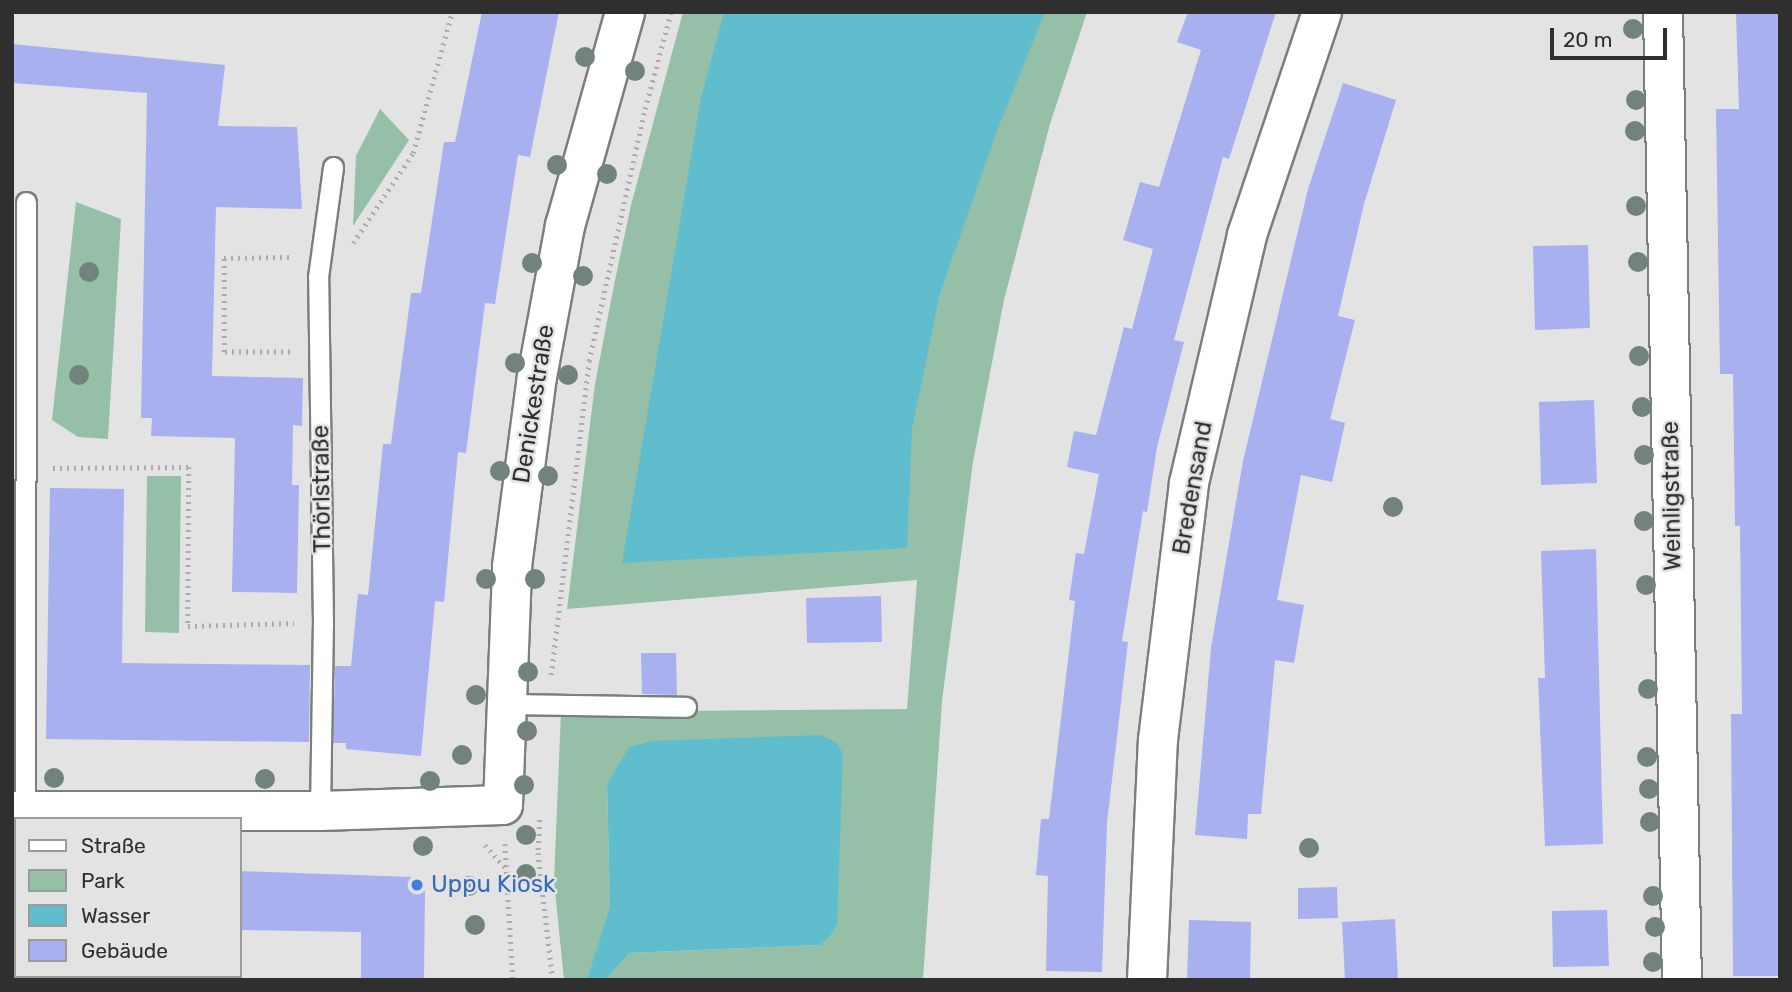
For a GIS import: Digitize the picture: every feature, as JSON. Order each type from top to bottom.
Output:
[{"type":"street","name":"Denickestraße","points":[[503,805],[504,704],[522,478],[547,314],[586,143],[625,12]]},
{"type":"street","name":"Bredensand","points":[[1147,980],[1158,740],[1189,483],[1247,235],[1322,12]]},
{"type":"street","name":"Weinligstraße","points":[[1663,12],[1682,980]]},
{"type":"street","points":[[18,811],[320,811],[503,805]]},
{"type":"lane","name":"Thörlstraße","points":[[320,811],[318,277],[323,256],[333,167]]},
{"type":"lane","points":[[18,811],[26,202]]},
{"type":"lane","points":[[504,704],[687,707]]},
{"type":"path","points":[[320,353],[223,352],[224,258],[323,256],[348,249],[403,174],[427,112],[452,12]]},
{"type":"path","points":[[549,705],[589,361],[645,109],[671,12]]},
{"type":"path","points":[[24,468],[189,467],[188,626],[292,623]]},
{"type":"path","points":[[503,805],[513,980]]},
{"type":"path","points":[[541,815],[538,853],[552,980]]},
{"type":"green space","points":[[683,12],[1087,12],[1050,124],[1004,300],[973,462],[942,701],[923,980],[605,980],[630,953],[820,945],[607,784],[610,907],[604,938],[587,980],[564,980],[554,881],[561,712],[907,709],[917,580],[567,609],[595,384],[614,285],[631,205]]},
{"type":"green space","points":[[380,109],[409,140],[353,226],[356,156]]},
{"type":"green space","points":[[76,202],[121,219],[108,439],[78,437],[52,420]]},
{"type":"green space","points":[[147,476],[181,476],[179,633],[145,632]]},
{"type":"water","points":[[724,12],[1045,12],[997,131],[940,293],[912,429],[907,548],[622,563],[701,98]]},
{"type":"water","points":[[820,735],[836,742],[843,754],[837,924],[830,936],[820,945],[630,953],[605,980],[587,980],[610,907],[607,784],[629,747],[652,741]]},
{"type":"building","points":[[482,12],[559,12],[530,157],[518,155],[495,304],[485,303],[466,453],[458,452],[444,602],[435,601],[421,756],[346,749],[346,743],[333,743],[335,666],[351,666],[358,594],[368,595],[383,444],[391,444],[411,293],[421,293],[444,142],[455,142]]},
{"type":"building","points":[[1188,12],[1276,12],[1229,159],[1223,157],[1174,340],[1184,342],[1157,447],[1147,512],[1143,511],[1122,641],[1128,642],[1107,823],[1102,972],[1046,971],[1048,876],[1036,875],[1041,819],[1049,819],[1075,601],[1069,600],[1076,553],[1084,554],[1099,474],[1067,467],[1074,431],[1096,435],[1124,327],[1132,329],[1153,249],[1123,240],[1140,182],[1159,187],[1201,50],[1177,42]]},
{"type":"building","points":[[1736,12],[1780,12],[1780,976],[1733,976],[1731,714],[1742,714],[1740,526],[1735,526],[1733,374],[1720,374],[1716,109],[1739,109]]},
{"type":"building","points":[[12,44],[225,65],[218,126],[297,127],[302,209],[216,207],[212,376],[303,378],[302,426],[293,425],[292,485],[299,485],[297,593],[232,592],[235,438],[151,436],[152,418],[141,418],[147,93],[12,83]]},
{"type":"building","points":[[1343,83],[1396,100],[1364,204],[1338,316],[1355,320],[1330,419],[1345,423],[1332,482],[1301,475],[1277,600],[1304,605],[1294,663],[1275,660],[1261,814],[1248,814],[1247,839],[1195,835],[1211,648],[1243,461],[1308,189]]},
{"type":"building","points":[[1588,245],[1590,328],[1535,330],[1533,246]]},
{"type":"building","points":[[1594,400],[1597,483],[1541,485],[1539,402]]},
{"type":"building","points":[[50,488],[124,489],[122,663],[310,665],[309,742],[46,739]]},
{"type":"building","points":[[1596,549],[1603,844],[1545,846],[1538,678],[1545,678],[1541,551]]},
{"type":"building","points":[[881,596],[882,642],[807,643],[806,598]]},
{"type":"building","points":[[641,653],[676,653],[677,695],[642,694]]},
{"type":"building","points":[[242,871],[413,877],[425,891],[424,980],[361,980],[361,932],[242,930]]},
{"type":"building","points":[[1337,887],[1338,918],[1298,919],[1298,888]]},
{"type":"building","points":[[1607,910],[1609,966],[1553,967],[1552,911]]},
{"type":"building","points":[[1395,919],[1398,980],[1345,980],[1342,922]]},
{"type":"building","points":[[1189,920],[1251,922],[1250,980],[1187,980]]},
{"type":"place","name":"Uppu Kiosk","points":[[417,885]]}]
